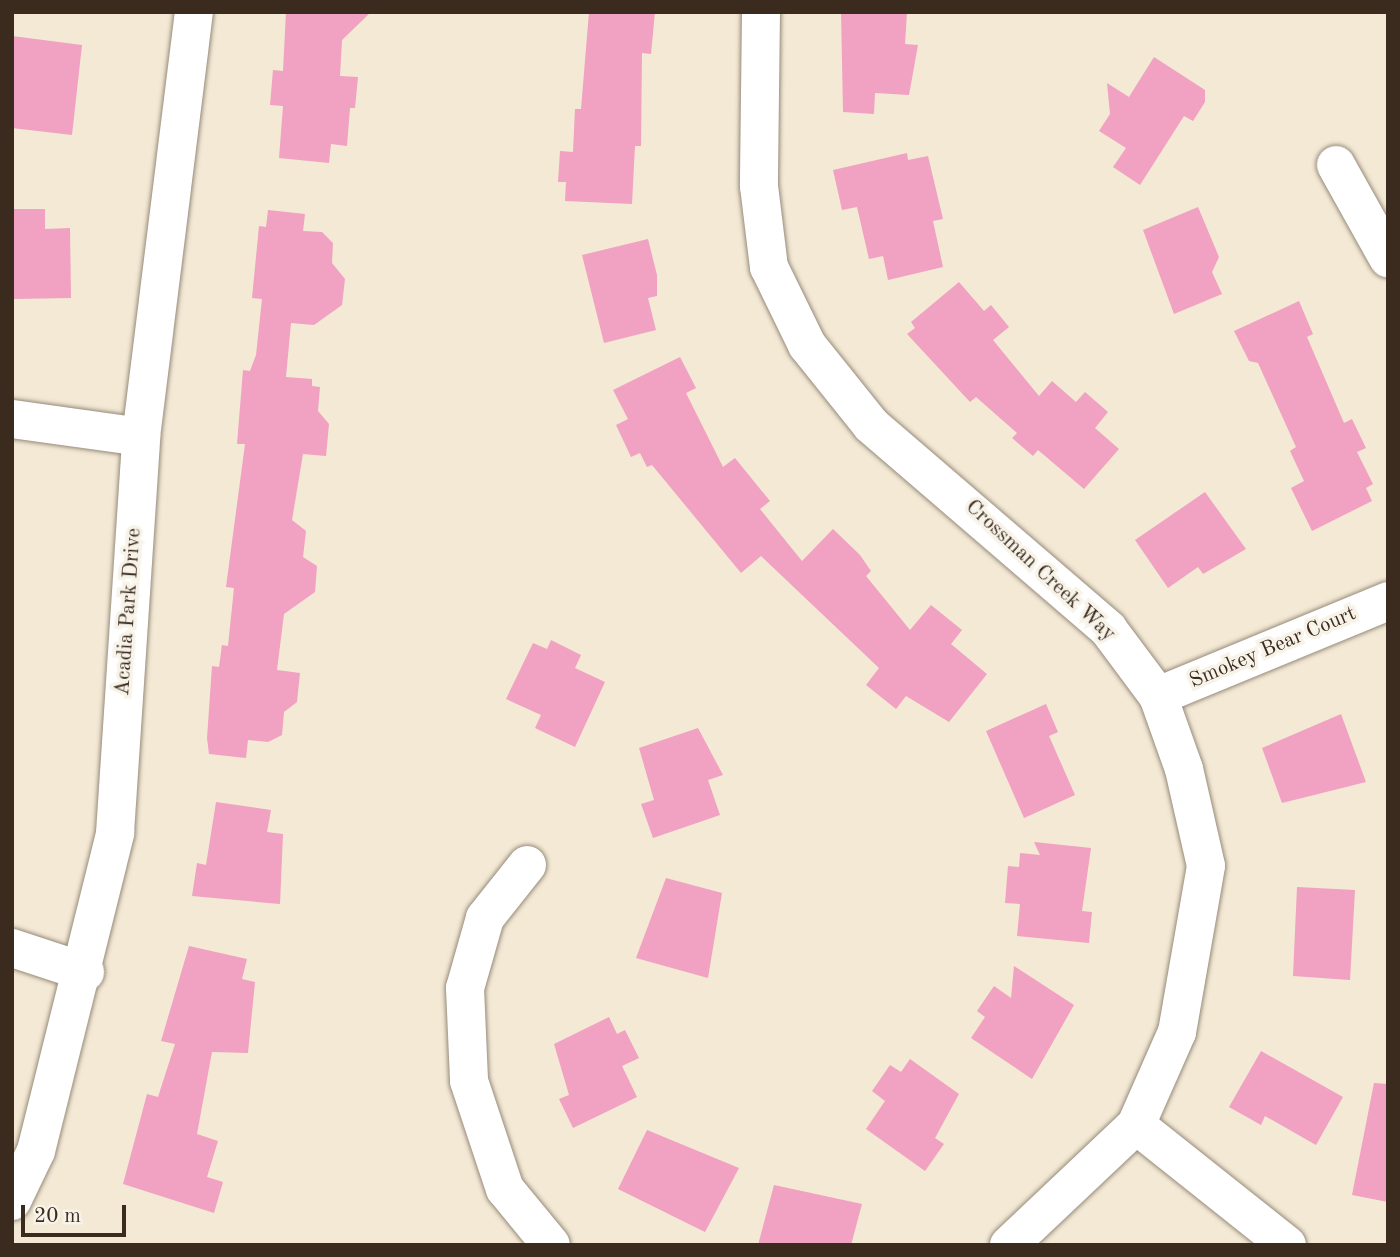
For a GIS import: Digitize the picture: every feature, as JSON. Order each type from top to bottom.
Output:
[{"type":"street","name":"Acadia Park Drive","points":[[12,1201],[36,1151],[85,972],[115,833],[141,437],[194,12]]},
{"type":"street","name":"Crossman Creek Way","points":[[761,12],[759,186],[769,267],[807,345],[871,425],[1108,629],[1158,696],[1184,769],[1206,866],[1177,1032],[1136,1125],[1009,1245]]},
{"type":"street","points":[[1336,165],[1388,258]]},
{"type":"street","points":[[12,419],[141,437]]},
{"type":"street","name":"Smokey Bear Court","points":[[1158,696],[1388,601]]},
{"type":"street","points":[[527,864],[485,918],[465,988],[469,1081],[505,1189],[551,1245]]},
{"type":"street","points":[[12,948],[85,972]]},
{"type":"street","points":[[1136,1125],[1287,1245]]},
{"type":"building","points":[[286,12],[371,12],[342,40],[340,76],[358,77],[355,108],[350,108],[347,146],[331,144],[329,163],[279,158],[283,106],[270,105],[273,70],[283,71]]},
{"type":"building","points":[[589,12],[655,12],[651,54],[642,53],[641,146],[635,146],[632,204],[565,201],[566,182],[558,182],[560,151],[573,152],[575,109],[581,109]]},
{"type":"building","points":[[841,12],[907,12],[905,44],[918,45],[909,95],[875,93],[874,114],[843,112]]},
{"type":"building","points":[[12,36],[82,45],[72,135],[12,128]]},
{"type":"building","points":[[1154,57],[1205,90],[1205,102],[1193,121],[1184,116],[1140,185],[1113,167],[1126,148],[1099,131],[1110,114],[1107,83],[1129,97]]},
{"type":"building","points":[[907,153],[908,160],[928,156],[943,219],[933,221],[943,267],[888,280],[883,256],[869,259],[857,207],[842,210],[833,170]]},
{"type":"building","points":[[1198,207],[1219,257],[1212,272],[1222,294],[1174,314],[1143,230]]},
{"type":"building","points":[[12,209],[45,209],[45,229],[70,228],[71,298],[12,299]]},
{"type":"building","points":[[268,210],[305,214],[303,231],[322,232],[333,243],[332,263],[345,279],[342,305],[314,325],[291,323],[286,377],[312,379],[312,386],[320,387],[318,411],[329,424],[326,456],[303,454],[292,520],[306,531],[303,557],[317,566],[315,592],[284,614],[277,670],[300,673],[297,702],[284,712],[282,735],[268,742],[248,740],[246,758],[209,754],[207,738],[212,666],[219,667],[222,645],[228,646],[234,588],[226,587],[245,444],[237,444],[243,370],[250,371],[256,355],[262,299],[252,298],[259,226],[266,227]]},
{"type":"building","points":[[648,239],[657,275],[657,296],[648,298],[656,330],[604,343],[582,255]]},
{"type":"building","points":[[959,282],[984,311],[991,305],[1009,327],[993,340],[1039,396],[1052,381],[1076,402],[1085,392],[1108,412],[1095,428],[1119,449],[1084,489],[1038,450],[1033,456],[1012,438],[1017,433],[976,397],[970,402],[907,334],[915,328],[911,322]]},
{"type":"building","points":[[1299,301],[1313,334],[1307,337],[1344,423],[1352,419],[1366,448],[1357,452],[1373,484],[1366,488],[1372,501],[1312,531],[1291,488],[1304,481],[1290,451],[1296,447],[1258,363],[1249,361],[1234,331]]},
{"type":"building","points":[[680,357],[696,388],[686,393],[723,467],[735,458],[770,501],[760,509],[802,561],[833,529],[860,555],[871,571],[866,576],[910,630],[931,605],[962,630],[951,644],[987,674],[949,722],[906,696],[896,709],[866,685],[879,668],[761,556],[741,573],[652,465],[647,467],[640,453],[631,457],[616,425],[628,419],[613,390]]},
{"type":"building","points":[[1205,492],[1246,549],[1203,574],[1198,567],[1168,588],[1135,540]]},
{"type":"building","points":[[551,640],[581,655],[575,668],[605,682],[575,747],[535,728],[541,715],[506,699],[533,643],[547,649]]},
{"type":"building","points":[[1046,704],[1058,732],[1049,736],[1075,795],[1024,818],[986,731]]},
{"type":"building","points":[[1341,714],[1366,782],[1282,803],[1262,748]]},
{"type":"building","points":[[698,728],[723,775],[708,780],[720,815],[653,838],[641,804],[654,800],[639,748]]},
{"type":"building","points":[[216,802],[271,810],[267,832],[283,834],[280,904],[192,896],[197,863],[206,865]]},
{"type":"building","points":[[1034,842],[1091,848],[1082,911],[1092,912],[1089,943],[1017,936],[1020,904],[1005,903],[1008,866],[1019,867],[1020,853],[1040,855]]},
{"type":"building","points":[[666,878],[722,893],[708,978],[636,958]]},
{"type":"building","points":[[1297,887],[1355,890],[1350,980],[1293,976]]},
{"type":"building","points":[[189,946],[247,959],[242,979],[255,982],[248,1053],[212,1052],[197,1134],[218,1141],[207,1177],[223,1182],[214,1213],[123,1184],[147,1094],[158,1097],[175,1044],[161,1041]]},
{"type":"building","points":[[1014,966],[1074,1005],[1032,1079],[971,1038],[985,1017],[977,1011],[994,986],[1011,998]]},
{"type":"building","points":[[609,1017],[617,1034],[625,1030],[639,1058],[622,1066],[637,1097],[573,1128],[559,1099],[569,1095],[554,1044]]},
{"type":"building","points":[[1261,1051],[1343,1097],[1316,1145],[1265,1116],[1261,1125],[1229,1107]]},
{"type":"building","points":[[910,1059],[959,1094],[935,1138],[944,1144],[925,1171],[866,1129],[885,1101],[872,1091],[890,1065],[901,1072]]},
{"type":"building","points":[[1374,1083],[1388,1084],[1388,1202],[1352,1195]]},
{"type":"building","points":[[647,1130],[739,1168],[705,1232],[618,1189]]},
{"type":"building","points":[[774,1185],[862,1204],[851,1245],[758,1245]]}]
